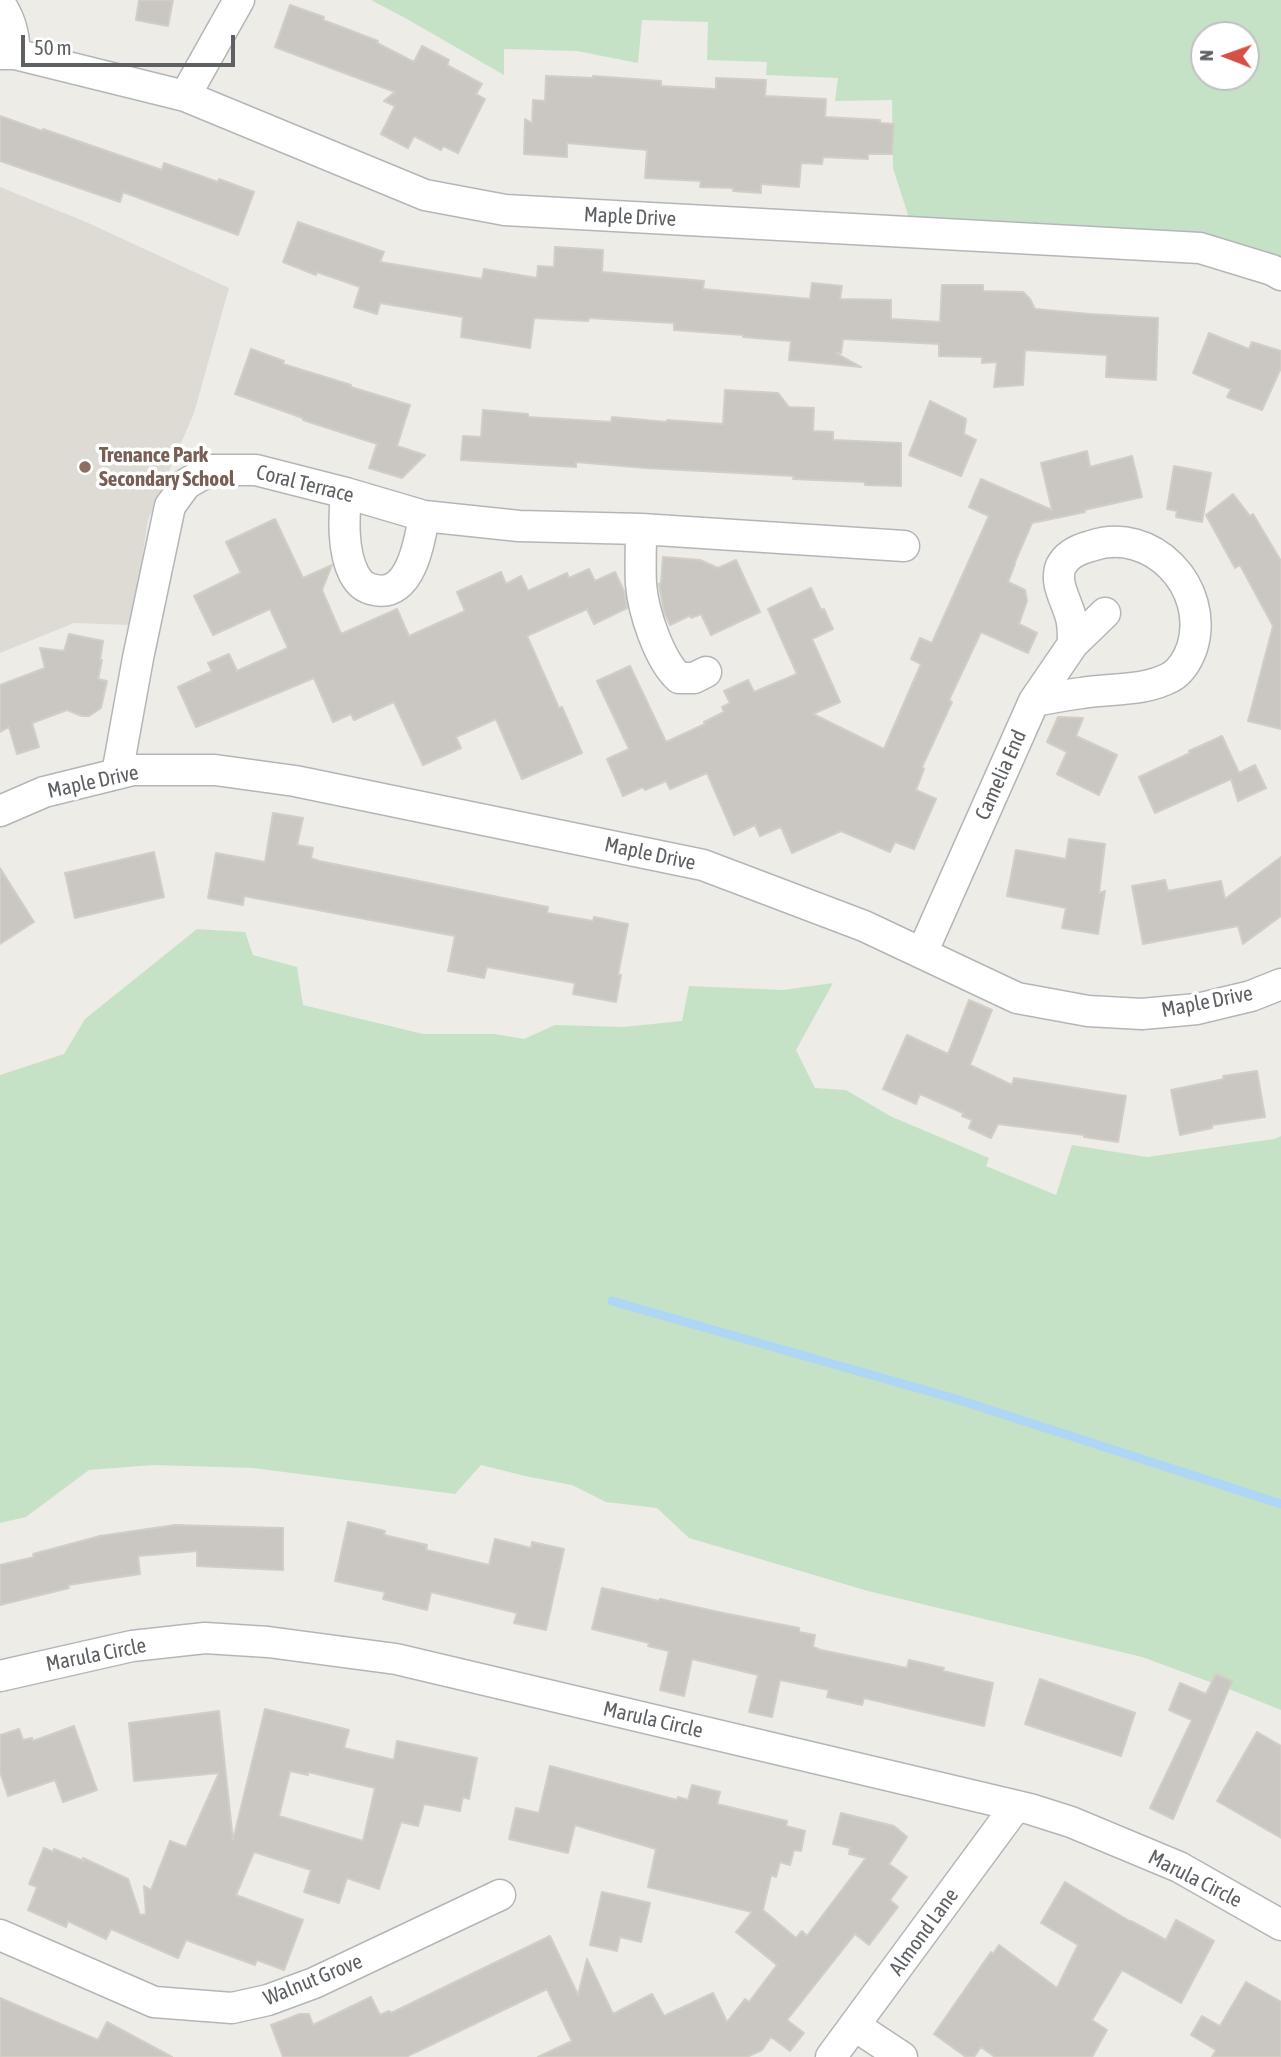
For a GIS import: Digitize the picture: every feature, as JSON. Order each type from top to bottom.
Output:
[{"type":"street","points":[[185,96],[239,0]]},
{"type":"street","points":[[0,4],[15,38],[7,54]]},
{"type":"street","name":"Maple Drive","points":[[7,54],[185,96],[425,195],[505,209],[1200,248],[1281,275]]},
{"type":"street","name":"Coral Terrace","points":[[117,774],[170,506],[186,484],[209,470],[256,470],[424,516],[519,526],[641,529],[904,546]]},
{"type":"street","points":[[346,493],[349,560],[361,584],[371,589],[381,591],[393,587],[403,579],[418,548],[424,516]]},
{"type":"street","points":[[641,529],[641,583],[644,603],[666,662],[680,678],[694,678],[706,673]]},
{"type":"street","points":[[1034,701],[1083,692],[1129,689],[1161,682],[1174,676],[1188,659],[1196,627],[1194,606],[1184,579],[1167,563],[1142,547],[1116,541],[1079,550],[1068,557],[1061,566],[1060,574],[1060,587],[1072,621],[1073,644]]},
{"type":"street","name":"Camelia End","points":[[922,953],[1034,701],[1073,644],[1105,614]]},
{"type":"street","name":"Maple Drive","points":[[0,811],[44,792],[133,770],[215,769],[295,781],[703,865],[864,926],[1017,998],[1088,1011],[1142,1014],[1197,1009],[1251,996],[1281,984]]},
{"type":"street","name":"Marula Circle","points":[[0,1676],[132,1646],[205,1638],[281,1644],[396,1659],[1016,1805],[1071,1822],[1179,1867],[1281,1925]]},
{"type":"street","name":"Almond Lane","points":[[831,2057],[1016,1805]]},
{"type":"street","name":"Walnut Grove","points":[[0,1935],[154,2002],[232,2008],[268,2000],[314,1983],[500,1895]]},
{"type":"street","points":[[855,2026],[902,2057]]},
{"type":"shaded area","name":"Trenance Park Secondary School","points":[[0,187],[86,222],[229,288],[194,413],[148,520],[132,625],[74,623],[0,653]]},
{"type":"green space","points":[[371,0],[1281,0],[1281,258],[1266,251],[1192,232],[909,218],[893,168],[892,100],[835,101],[838,78],[766,75],[767,62],[707,60],[708,22],[642,20],[638,63],[577,51],[504,49],[504,75]]},
{"type":"green space","points":[[197,929],[245,932],[253,955],[297,967],[303,1005],[423,1034],[495,1034],[524,1039],[555,1025],[623,1027],[682,1021],[689,986],[783,990],[833,983],[796,1050],[815,1088],[846,1090],[890,1116],[989,1158],[986,1166],[1056,1195],[1072,1145],[1147,1157],[1281,1136],[1281,1710],[1142,1657],[868,1591],[689,1538],[657,1508],[606,1502],[572,1485],[481,1465],[455,1494],[253,1468],[153,1465],[89,1470],[26,1517],[0,1523],[0,1075],[64,1054],[85,1019]]},
{"type":"building","points":[[139,0],[173,0],[168,26],[136,20]]},
{"type":"building","points":[[290,5],[378,41],[377,43],[414,62],[422,46],[449,60],[447,65],[482,84],[476,94],[485,99],[458,153],[443,146],[441,150],[414,136],[408,148],[381,134],[395,106],[384,101],[395,92],[275,47]]},
{"type":"building","points":[[546,76],[661,81],[661,86],[716,89],[716,78],[766,80],[765,96],[826,99],[825,117],[880,120],[880,123],[894,124],[892,154],[868,154],[868,159],[823,157],[822,164],[801,163],[799,187],[761,184],[761,193],[733,191],[733,188],[700,187],[701,181],[645,178],[647,150],[567,143],[567,157],[524,154],[525,119],[532,123],[533,100],[545,101]]},
{"type":"building","points":[[0,116],[162,170],[164,163],[254,192],[238,235],[123,192],[120,202],[0,161]]},
{"type":"building","points":[[298,222],[384,252],[380,262],[482,279],[484,269],[537,278],[538,266],[554,267],[555,247],[603,250],[602,272],[704,281],[703,289],[810,299],[812,283],[842,286],[840,299],[891,300],[891,319],[940,322],[942,285],[983,285],[983,291],[1023,292],[1035,309],[1158,318],[1156,380],[1106,377],[1107,355],[1025,350],[1023,385],[994,387],[997,362],[982,363],[982,357],[939,356],[939,344],[843,339],[841,353],[836,353],[861,367],[789,360],[791,341],[674,330],[674,323],[534,318],[530,348],[461,337],[463,317],[380,303],[377,314],[354,307],[360,287],[317,272],[316,275],[283,262]]},
{"type":"building","points":[[1209,333],[1249,349],[1252,342],[1281,351],[1281,368],[1262,410],[1227,397],[1231,389],[1193,373]]},
{"type":"building","points":[[251,349],[284,361],[283,364],[410,405],[397,446],[425,455],[402,478],[369,468],[377,444],[235,394]]},
{"type":"building","points":[[725,390],[778,393],[789,407],[814,408],[813,431],[833,432],[833,440],[901,443],[901,486],[576,462],[576,467],[461,460],[463,436],[481,437],[483,410],[528,414],[528,417],[611,422],[612,417],[723,424]]},
{"type":"building","points":[[930,401],[966,419],[964,434],[976,440],[961,476],[909,455]]},
{"type":"building","points":[[1087,451],[1090,467],[1132,456],[1142,497],[1032,523],[1008,582],[1025,590],[1027,601],[1019,624],[1037,633],[1028,653],[981,632],[922,767],[924,769],[916,790],[936,799],[914,849],[895,842],[890,852],[841,831],[792,853],[781,827],[760,836],[755,825],[734,835],[707,773],[670,789],[666,781],[623,796],[607,759],[629,749],[597,681],[630,666],[666,742],[724,712],[722,707],[730,703],[724,691],[748,680],[754,692],[797,674],[768,609],[811,588],[833,629],[812,639],[840,702],[813,714],[884,749],[921,664],[911,659],[920,638],[932,643],[989,516],[969,507],[981,479],[1052,510],[1041,463]]},
{"type":"building","points":[[1174,466],[1211,473],[1202,522],[1176,517],[1177,511],[1167,509]]},
{"type":"building","points":[[1233,494],[1250,516],[1253,514],[1281,561],[1281,729],[1248,721],[1273,626],[1240,565],[1235,568],[1206,515]]},
{"type":"building","points":[[275,519],[303,578],[332,565],[322,590],[341,634],[397,609],[409,636],[465,611],[457,592],[501,572],[506,584],[521,576],[528,591],[567,573],[569,578],[589,569],[595,581],[615,572],[624,591],[627,608],[594,624],[587,609],[527,636],[582,753],[522,779],[496,719],[456,737],[461,748],[423,765],[394,702],[354,720],[351,714],[333,722],[314,678],[196,727],[178,687],[212,671],[208,663],[229,654],[237,671],[288,648],[270,609],[213,635],[194,596],[241,573],[226,542]]},
{"type":"building","points":[[663,557],[700,560],[718,568],[736,560],[760,612],[711,635],[701,614],[691,618],[691,615],[670,625],[664,612],[659,584]]},
{"type":"building","points":[[69,634],[103,641],[98,679],[107,681],[101,708],[89,716],[67,710],[32,723],[39,747],[17,754],[9,727],[0,732],[0,685],[45,668],[40,648],[64,651]]},
{"type":"building","points":[[1058,717],[1083,718],[1076,736],[1117,755],[1099,795],[1057,774],[1067,752],[1047,742]]},
{"type":"building","points":[[1222,736],[1239,773],[1255,765],[1266,788],[1238,801],[1231,779],[1155,813],[1139,777]]},
{"type":"building","points":[[273,813],[303,818],[297,845],[313,848],[311,858],[319,861],[548,907],[547,913],[593,921],[594,917],[628,924],[618,975],[621,975],[616,1002],[573,994],[575,983],[487,967],[484,978],[448,971],[455,936],[244,896],[243,905],[208,898],[216,853],[265,862]]},
{"type":"building","points":[[1069,839],[1105,844],[1099,893],[1105,891],[1098,934],[1062,928],[1066,908],[1007,896],[1016,850],[1066,859]]},
{"type":"building","points":[[154,852],[164,897],[75,918],[65,873]]},
{"type":"building","points":[[1281,857],[1281,916],[1243,944],[1238,926],[1143,944],[1132,886],[1165,880],[1168,891],[1221,881],[1225,899]]},
{"type":"building","points":[[0,868],[34,922],[0,944]]},
{"type":"building","points":[[969,1000],[992,1010],[970,1065],[1012,1085],[1014,1078],[1126,1096],[1118,1142],[998,1124],[991,1138],[969,1128],[972,1120],[962,1116],[963,1113],[920,1094],[916,1104],[883,1089],[907,1035],[948,1054]]},
{"type":"building","points":[[1257,1071],[1265,1117],[1212,1125],[1212,1128],[1180,1135],[1171,1090],[1224,1079],[1223,1076]]},
{"type":"building","points":[[348,1522],[385,1531],[384,1535],[427,1545],[426,1550],[489,1565],[495,1539],[531,1548],[532,1542],[564,1549],[546,1630],[514,1623],[517,1613],[431,1592],[427,1610],[383,1599],[385,1592],[335,1581]]},
{"type":"building","points":[[175,1525],[283,1528],[283,1570],[197,1566],[197,1551],[138,1556],[140,1574],[68,1585],[69,1588],[0,1605],[0,1565],[100,1536]]},
{"type":"building","points":[[602,1588],[799,1628],[799,1632],[815,1635],[813,1647],[821,1650],[907,1668],[909,1660],[993,1683],[984,1726],[864,1698],[862,1705],[827,1697],[829,1690],[780,1680],[772,1717],[749,1712],[758,1675],[692,1659],[684,1696],[660,1690],[669,1651],[648,1646],[649,1643],[592,1629]]},
{"type":"building","points":[[1216,1674],[1232,1681],[1173,1819],[1150,1808],[1192,1720],[1169,1710],[1180,1683],[1206,1694]]},
{"type":"building","points":[[1040,1679],[1135,1713],[1121,1756],[1025,1724]]},
{"type":"building","points":[[265,1709],[349,1730],[344,1748],[394,1760],[397,1741],[477,1758],[469,1799],[463,1797],[460,1811],[424,1804],[418,1826],[401,1822],[379,1889],[347,1878],[339,1903],[304,1892],[311,1870],[254,1852],[236,1895],[303,1920],[284,1970],[257,1960],[255,1965],[186,1940],[178,1958],[111,1929],[106,1939],[68,1921],[66,1927],[28,1910],[37,1887],[29,1884],[44,1848],[53,1852],[54,1849],[84,1861],[83,1858],[128,1879],[140,1915],[146,1914],[144,1886],[151,1890],[170,1841],[186,1847],[219,1773],[134,1781],[129,1723],[219,1711],[233,1840]],"holes":[[[290,1771],[308,1775],[308,1772],[375,1788],[363,1841],[279,1816]]]},
{"type":"building","points":[[74,1726],[97,1790],[63,1802],[55,1780],[8,1796],[0,1772],[0,1735],[19,1729],[23,1740],[32,1738],[33,1741]]},
{"type":"building","points":[[1257,1732],[1281,1746],[1281,1838],[1217,1801]]},
{"type":"building","points":[[550,1766],[677,1800],[678,1797],[688,1800],[692,1785],[720,1792],[717,1804],[787,1821],[786,1826],[805,1831],[801,1851],[794,1850],[790,1865],[780,1862],[776,1877],[771,1875],[763,1910],[796,1938],[802,1931],[807,1936],[866,1858],[849,1854],[850,1848],[833,1844],[841,1813],[894,1826],[907,1837],[889,1864],[907,1877],[890,1900],[898,1907],[869,1945],[855,1934],[787,2020],[804,2033],[790,2051],[771,2037],[762,2050],[747,2057],[538,2057],[572,2041],[547,1989],[406,2057],[283,2057],[271,2025],[300,2014],[309,2014],[313,2025],[371,1997],[380,2015],[389,2011],[391,2013],[550,1936],[578,1995],[587,1959],[613,2014],[652,1994],[664,2016],[713,1993],[727,2022],[745,1999],[749,2002],[777,1965],[736,1932],[752,1912],[648,1887],[656,1849],[575,1825],[568,1853],[509,1839],[516,1808],[539,1813]]},
{"type":"building","points":[[1065,1882],[1166,1940],[1176,1920],[1214,1941],[1181,2003],[1122,1970],[1092,2020],[1107,2030],[1092,2057],[995,2057],[981,2047],[974,2057],[966,2057],[934,2034],[991,1952],[993,1954],[999,1945],[1057,1988],[1078,1945],[1041,1923]]},
{"type":"building","points":[[602,1892],[650,1903],[641,1942],[620,1937],[617,1951],[590,1945]]},
{"type":"building","points":[[1246,1982],[1281,2002],[1281,2057],[1212,2057],[1216,2050],[1191,2035],[1202,2016],[1220,2026]]},
{"type":"building","points":[[0,1998],[98,2040],[107,2022],[172,2057],[0,2057]]},
{"type":"waterway","points":[[612,1301],[956,1399],[1281,1504]]},
{"type":"place","name":"Trenance Park Secondary School","points":[[85,467]]}]
